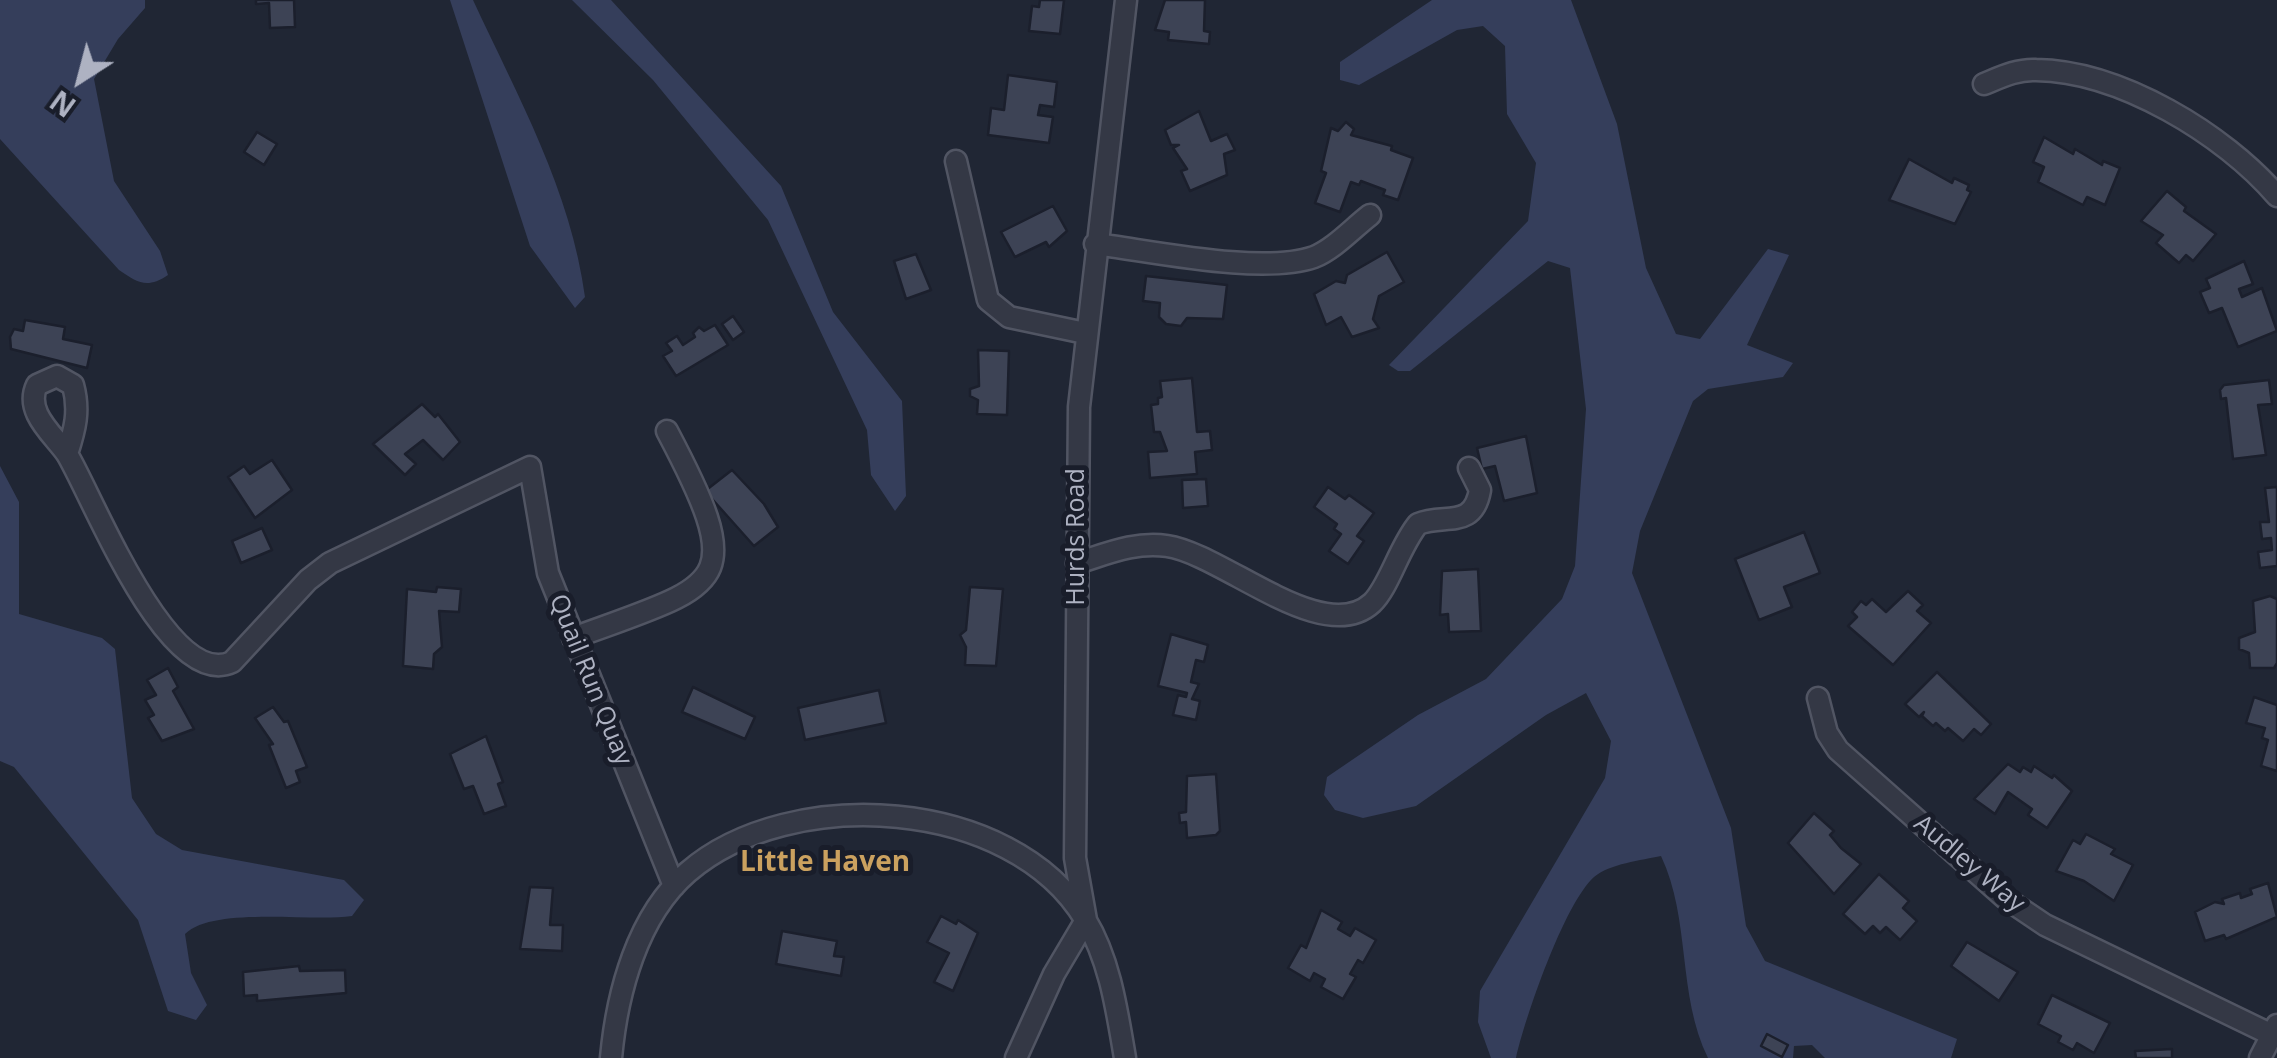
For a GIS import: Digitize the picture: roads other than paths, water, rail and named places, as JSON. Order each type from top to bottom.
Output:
[{"type":"street","name":"Hurds Road","points":[[1086,920],[1075,858],[1077,563],[1085,333],[1126,0]]},
{"type":"street","points":[[1984,84],[2034,70],[2100,82],[2150,102],[2219,142],[2277,196]]},
{"type":"street","points":[[956,162],[988,300],[1009,317],[1085,333]]},
{"type":"street","points":[[1095,244],[1247,262],[1291,262],[1324,252],[1370,214]]},
{"type":"street","points":[[573,638],[686,597],[709,573],[714,537],[710,514],[667,431]]},
{"type":"street","name":"Quail Run Quay","points":[[67,454],[114,550],[152,611],[192,655],[209,666],[221,667],[232,662],[308,580],[330,563],[530,467],[548,573],[674,886]]},
{"type":"street","points":[[1077,563],[1124,548],[1170,546],[1318,614],[1347,616],[1370,605],[1384,590],[1392,563],[1418,524],[1461,520],[1471,512],[1480,490],[1470,468]]},
{"type":"street","name":"Audley Way","points":[[1818,698],[1827,733],[1838,750],[2004,898],[2045,925],[2274,1030]]},
{"type":"street","points":[[610,1058],[628,974],[644,931],[674,886],[713,853],[776,825],[824,816],[914,819],[952,828],[1024,858],[1067,895],[1086,920],[1106,970],[1125,1058]]},
{"type":"street","points":[[1016,1058],[1054,974],[1086,920]]},
{"type":"street","points":[[2260,1058],[2274,1030]]},
{"type":"water","points":[[0,0],[145,0],[145,8],[118,39],[94,79],[114,181],[160,251],[168,275],[143,283],[119,270],[0,139]]},
{"type":"water","points":[[450,0],[473,0],[541,145],[578,258],[585,297],[575,308],[530,246]]},
{"type":"water","points":[[572,0],[611,0],[781,186],[833,312],[902,401],[906,496],[895,511],[871,475],[867,430],[768,220],[653,80]]},
{"type":"water","points":[[1432,0],[1571,0],[1617,124],[1646,268],[1676,334],[1700,339],[1768,249],[1789,255],[1747,345],[1793,363],[1783,377],[1708,389],[1693,401],[1640,531],[1632,573],[1731,828],[1746,926],[1765,961],[1957,1039],[1951,1058],[1825,1058],[1812,1045],[1794,1046],[1793,1058],[1708,1058],[1692,1009],[1677,905],[1661,856],[1600,873],[1582,891],[1537,990],[1516,1058],[1491,1058],[1478,1022],[1480,991],[1605,778],[1611,741],[1586,693],[1546,715],[1416,806],[1363,818],[1335,810],[1324,795],[1327,777],[1418,715],[1486,679],[1562,599],[1575,566],[1586,409],[1570,268],[1548,261],[1410,371],[1398,371],[1389,365],[1528,221],[1536,163],[1507,114],[1505,46],[1483,26],[1457,30],[1359,85],[1340,80],[1340,62]]},
{"type":"water","points":[[0,466],[19,502],[19,614],[102,638],[115,649],[132,798],[156,834],[182,850],[344,880],[364,900],[352,916],[217,920],[185,934],[191,973],[207,1005],[196,1020],[168,1011],[138,920],[14,767],[0,761]]},
{"type":"district","name":"Little Haven","points":[[825,863]]}]
